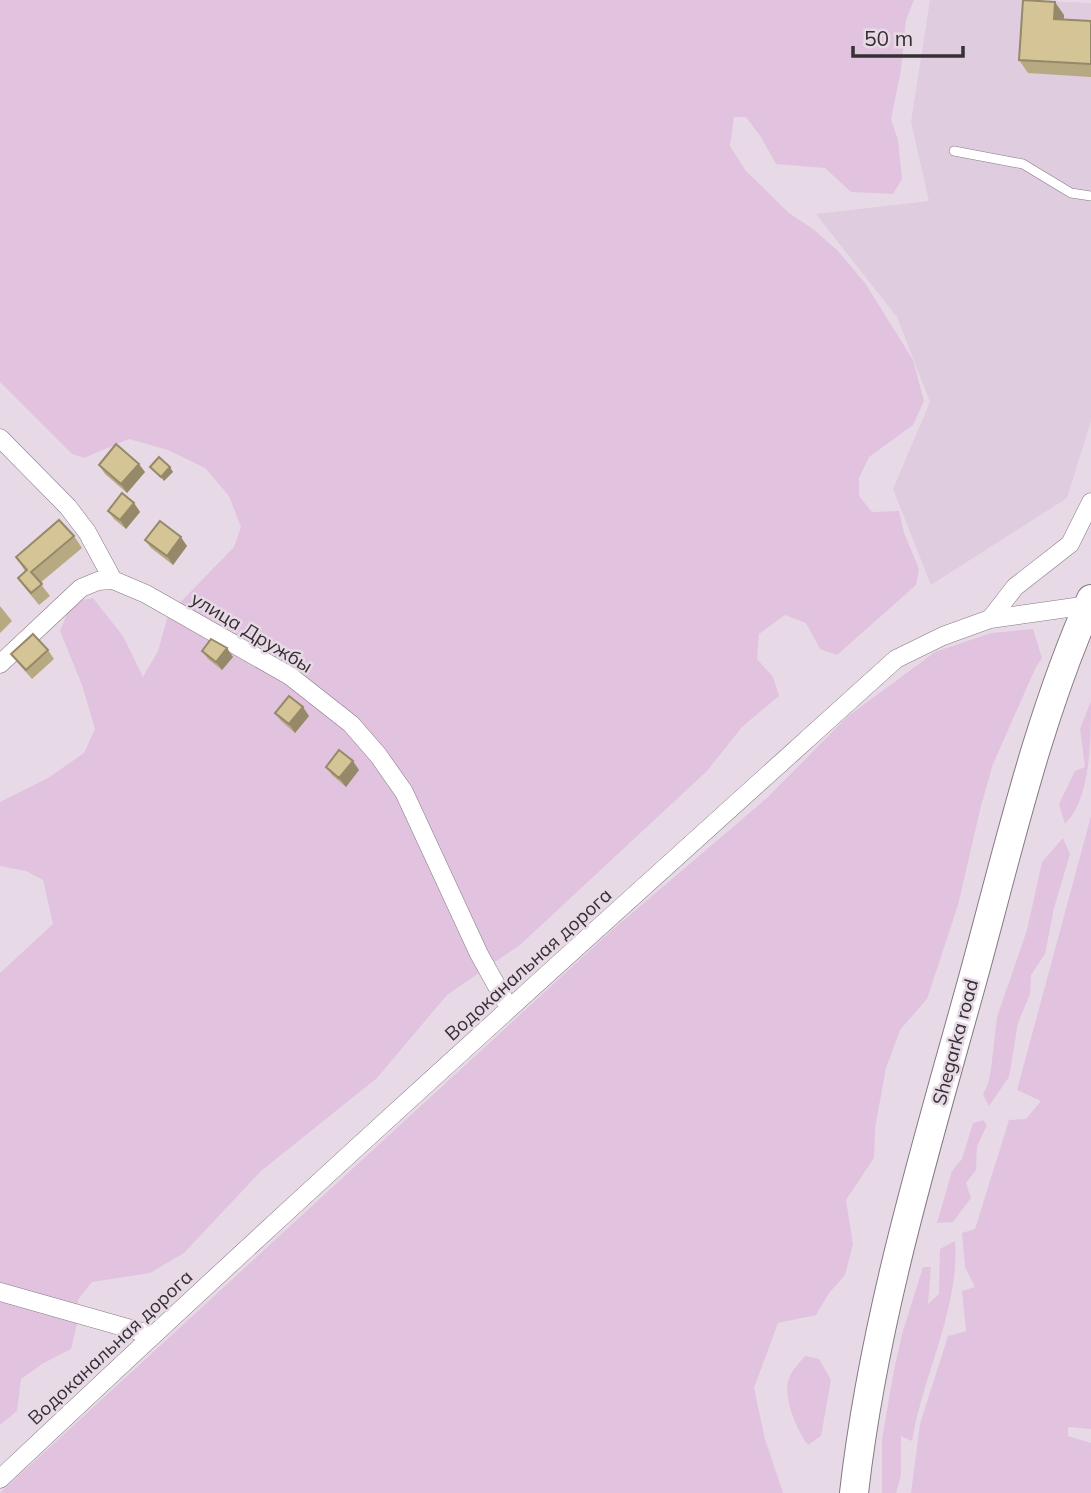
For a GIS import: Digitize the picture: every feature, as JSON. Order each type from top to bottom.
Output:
[{"type":"main road","name":"Shegarka road","points":[[854,1493],[881,1325],[905,1222],[1042,732],[1090,602]]},
{"type":"street","points":[[0,438],[68,507],[87,532],[113,580],[97,581],[81,588],[0,664]]},
{"type":"street","points":[[990,619],[1015,587],[1070,544],[1091,502]]},
{"type":"street","name":"улица Дружбы","points":[[113,580],[146,594],[290,676],[351,724],[378,755],[404,792],[479,954],[509,1008]]},
{"type":"street","name":"Водоканальная дорога","points":[[0,1479],[152,1335],[509,1008],[896,659],[943,636],[990,619],[1090,602]]},
{"type":"street","points":[[0,1292],[152,1335]]},
{"type":"lane","points":[[954,151],[1023,164],[1071,193],[1091,196]]},
{"type":"shaded area","points":[[0,0],[914,0],[906,20],[901,70],[891,119],[898,140],[902,179],[893,194],[851,192],[825,168],[776,164],[746,117],[734,117],[730,146],[746,171],[789,213],[837,250],[865,283],[913,360],[924,401],[913,425],[869,457],[859,478],[859,496],[872,512],[899,511],[904,533],[919,569],[916,585],[837,655],[820,649],[806,623],[785,615],[759,634],[757,659],[773,677],[779,696],[742,727],[707,771],[520,945],[447,995],[377,1078],[261,1171],[184,1253],[150,1273],[92,1282],[78,1300],[77,1324],[71,1349],[21,1379],[17,1411],[0,1425],[0,973],[53,924],[43,880],[26,871],[0,866],[0,802],[48,778],[84,753],[95,729],[82,685],[60,631],[72,602],[93,598],[123,636],[143,677],[158,651],[168,615],[234,547],[241,527],[229,496],[205,468],[168,450],[129,439],[84,458],[72,454],[0,382]]},
{"type":"shaded area","points":[[930,0],[1091,3],[1091,421],[1067,498],[931,585],[893,489],[930,402],[897,317],[816,214],[929,201],[911,122]]},
{"type":"shaded area","points":[[1033,629],[1042,658],[993,764],[958,905],[927,999],[900,1030],[886,1068],[875,1128],[874,1158],[846,1200],[853,1244],[845,1275],[829,1293],[816,1315],[778,1323],[754,1388],[765,1439],[783,1493],[0,1493],[611,931],[768,797],[847,717],[935,652],[991,633]]},
{"type":"shaded area","points":[[1091,701],[1090,750],[1085,784],[1074,813],[1065,824],[1059,804],[1075,771],[1085,767],[1080,729]]},
{"type":"shaded area","points":[[1091,816],[1091,1429],[1068,1427],[1068,1436],[1091,1443],[1091,1493],[911,1493],[920,1424],[948,1336],[966,1331],[962,1291],[975,1287],[965,1267],[962,1233],[975,1229],[1009,1120],[1026,1119],[1041,1101],[1017,1090]]},
{"type":"shaded area","points":[[1063,838],[1070,854],[1054,908],[1045,954],[1031,975],[1030,994],[1018,1023],[1009,1077],[989,1106],[983,1094],[991,1069],[997,1017],[1027,930],[1042,862]]},
{"type":"shaded area","points":[[983,1120],[987,1125],[977,1146],[976,1170],[966,1183],[971,1198],[953,1222],[937,1223],[952,1171],[962,1159],[973,1123]]},
{"type":"shaded area","points":[[955,1241],[952,1291],[912,1441],[901,1436],[901,1475],[896,1493],[882,1493],[882,1439],[902,1334],[923,1267],[931,1267],[928,1304],[939,1294],[940,1249]]},
{"type":"shaded area","points":[[805,1356],[819,1359],[831,1380],[821,1436],[808,1445],[795,1422],[787,1394],[790,1375]]},
{"type":"building","points":[[1023,0],[1055,2],[1054,19],[1091,21],[1091,64],[1019,60]]},
{"type":"building","points":[[116,444],[139,464],[121,484],[99,465]]},
{"type":"building","points":[[159,457],[170,467],[161,477],[150,467]]},
{"type":"building","points":[[122,493],[134,503],[120,520],[108,511]]},
{"type":"building","points":[[59,520],[74,536],[31,572],[42,584],[31,593],[18,578],[27,570],[16,557]]},
{"type":"building","points":[[160,521],[181,537],[167,556],[145,540]]},
{"type":"building","points":[[33,634],[48,650],[26,670],[11,654]]},
{"type":"building","points":[[211,639],[227,648],[216,662],[202,651]]},
{"type":"building","points":[[289,696],[303,707],[289,724],[275,713]]},
{"type":"building","points":[[339,750],[353,761],[339,778],[326,767]]}]
